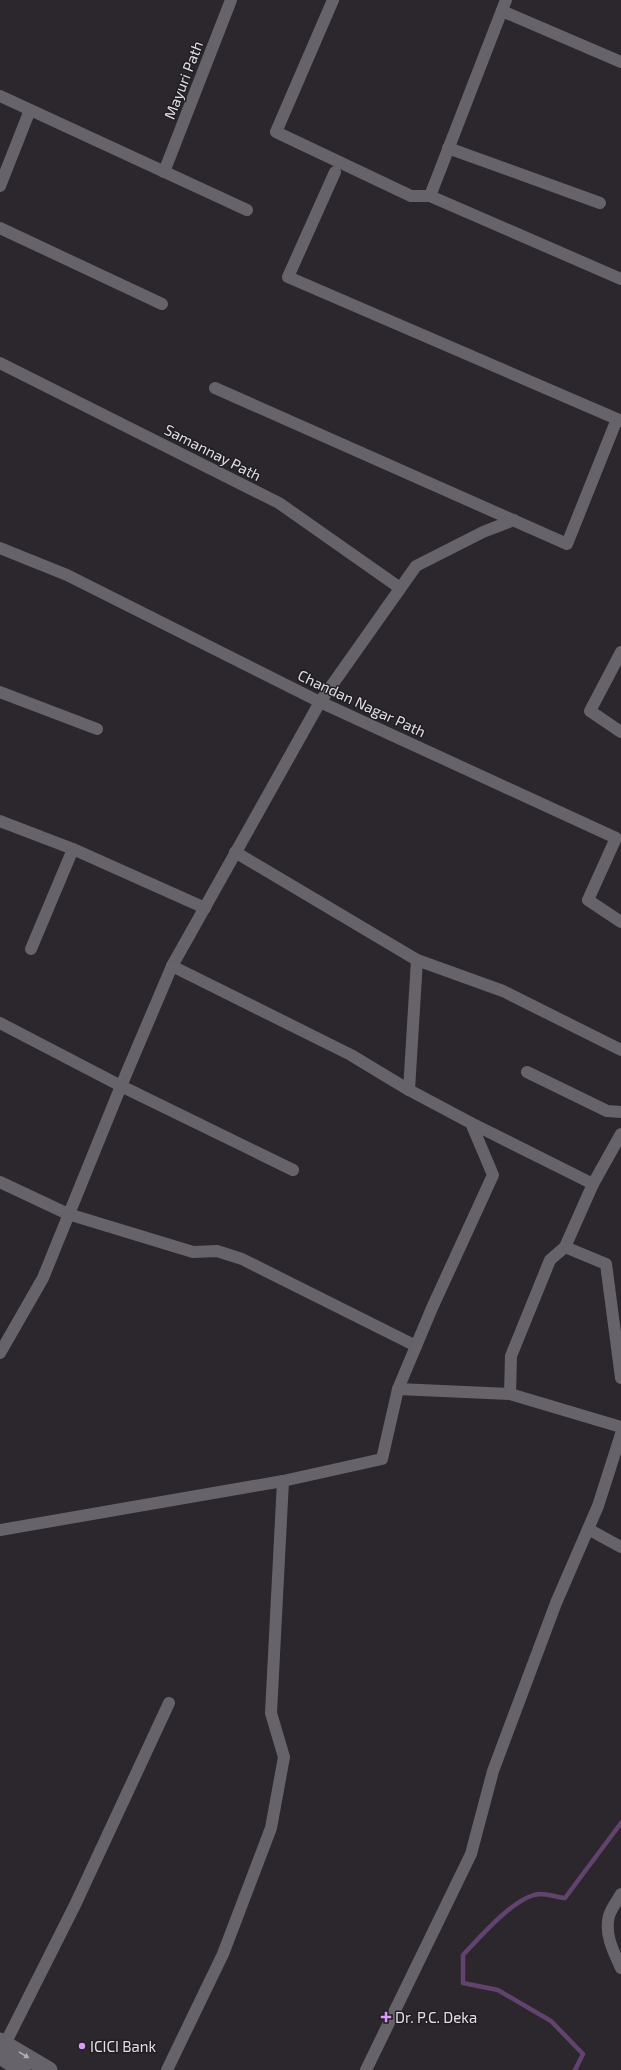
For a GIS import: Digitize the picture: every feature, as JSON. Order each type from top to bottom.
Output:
[{"type":"street","name":"Mayuri Path","points":[[164,172],[231,0]]},
{"type":"street","points":[[333,0],[276,132],[411,196],[430,196],[621,279]]},
{"type":"street","points":[[430,196],[504,5],[621,62]]},
{"type":"street","points":[[0,96],[247,210]]},
{"type":"street","points":[[0,186],[30,110]]},
{"type":"street","points":[[448,148],[600,203]]},
{"type":"street","points":[[215,388],[567,544],[619,420],[288,277],[335,172]]},
{"type":"street","points":[[0,228],[162,304]]},
{"type":"street","name":"Samannay Path","points":[[0,363],[279,503],[400,588]]},
{"type":"street","points":[[0,1353],[43,1278],[120,1086],[172,966],[320,702],[416,566],[483,532],[514,520]]},
{"type":"street","name":"Chandan Nagar Path","points":[[0,548],[67,575],[320,702],[618,834],[588,900],[621,922]]},
{"type":"street","points":[[621,652],[590,710],[621,732]]},
{"type":"street","points":[[0,692],[97,729]]},
{"type":"street","points":[[0,821],[73,849],[205,908]]},
{"type":"street","points":[[31,949],[73,849]]},
{"type":"street","points":[[235,852],[417,960],[503,991],[621,1050]]},
{"type":"street","points":[[409,1090],[417,960]]},
{"type":"street","points":[[172,966],[350,1055],[409,1090],[471,1123],[593,1184]]},
{"type":"street","points":[[0,1023],[120,1086],[293,1170]]},
{"type":"street","points":[[527,1072],[607,1111],[621,1112]]},
{"type":"street","points":[[0,1530],[283,1482],[382,1460],[398,1389],[494,1175],[471,1123]]},
{"type":"street","points":[[510,1394],[511,1356],[550,1260],[565,1247],[593,1184],[621,1134]]},
{"type":"street","points":[[0,1182],[68,1214],[193,1252],[217,1251],[242,1259],[416,1346]]},
{"type":"street","points":[[565,1247],[606,1264],[621,1378]]},
{"type":"street","points":[[398,1389],[510,1394],[621,1427]]},
{"type":"street","points":[[366,2070],[471,1854],[493,1771],[556,1603],[598,1506],[621,1434]]},
{"type":"street","points":[[167,2070],[223,1954],[271,1828],[284,1757],[271,1713],[283,1482]]},
{"type":"street","points":[[588,1529],[621,1547]]},
{"type":"street","points":[[2,2047],[75,1905],[169,1703]]},
{"type":"street","points":[[621,1894],[608,1917],[608,1932],[611,1947],[621,1968]]},
{"type":"street","points":[[2,2047],[22,2070]]},
{"type":"street","points":[[2,2047],[49,2070]]},
{"type":"waterway","points":[[575,2070],[583,2054],[551,2021],[498,1990],[463,1983],[463,1955],[499,1918],[520,1901],[530,1896],[540,1894],[565,1898],[621,1823]]},
{"type":"place","name":"Dr. P.C. Deka","points":[[386,2017]]},
{"type":"place","name":"ICICI Bank","points":[[82,2046]]}]
